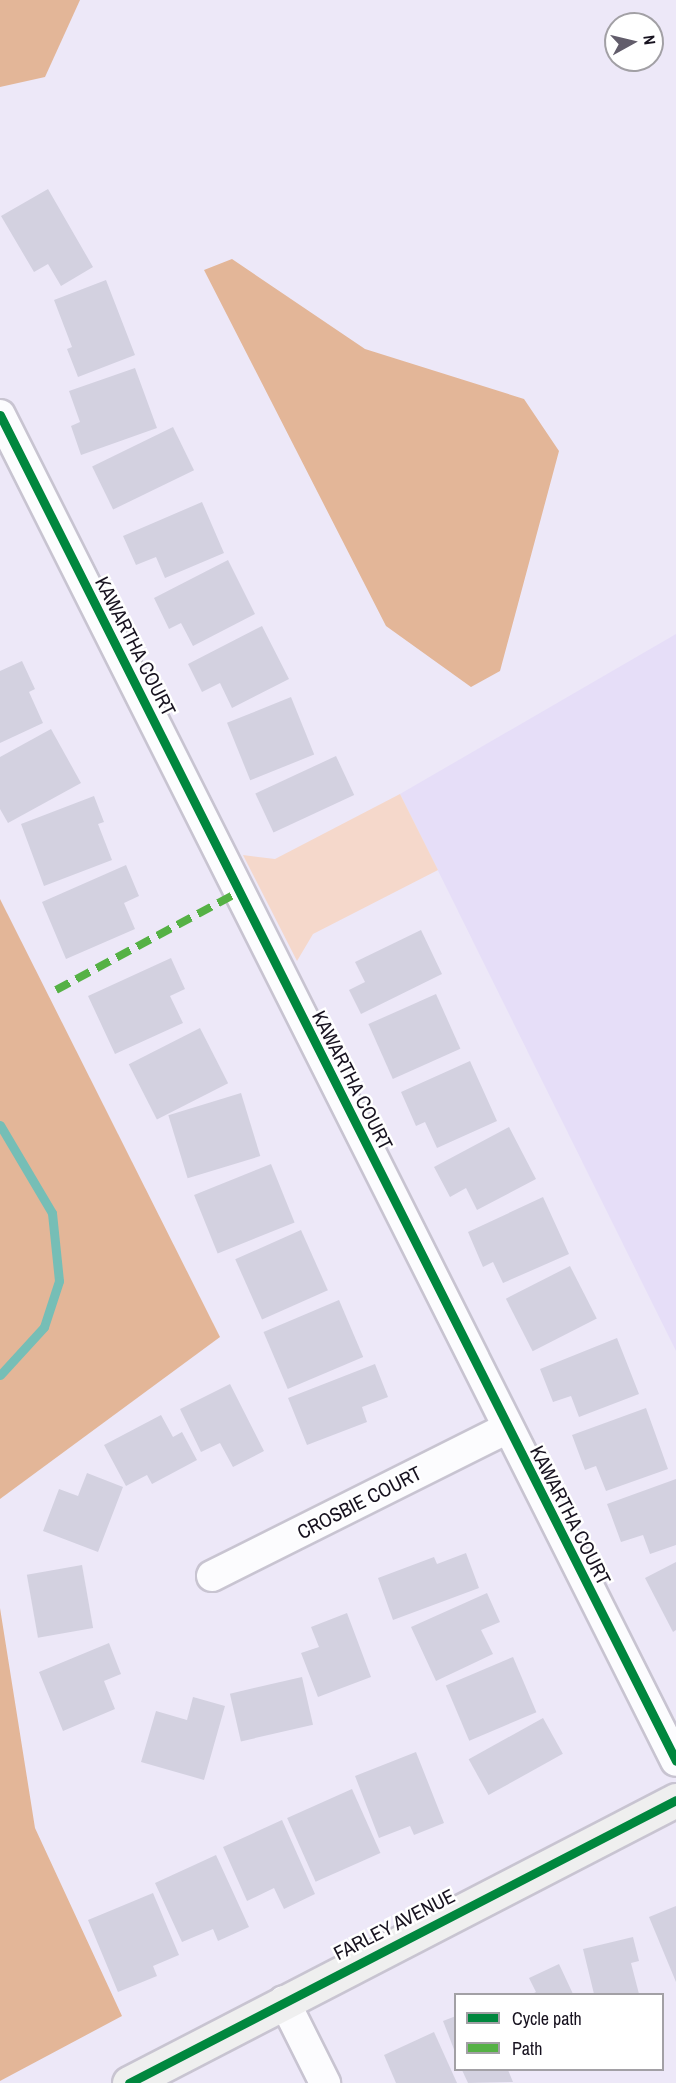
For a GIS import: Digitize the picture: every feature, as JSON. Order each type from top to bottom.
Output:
[{"type":"street","name":"KAWARTHA COURT","points":[[0,415],[676,1761]]},
{"type":"street","name":"CROSBIE COURT","points":[[212,1576],[507,1428]]},
{"type":"street","name":"FARLEY AVENUE","points":[[129,2083],[676,1800]]},
{"type":"street","points":[[284,2001],[325,2083]]},
{"type":"shaded area","points":[[0,0],[80,0],[45,77],[0,87]]},
{"type":"shaded area","points":[[232,259],[365,349],[524,399],[559,451],[500,671],[471,687],[386,626],[204,270]]},
{"type":"shaded area","points":[[676,634],[676,1351],[400,794]]},
{"type":"shaded area","points":[[400,794],[438,870],[313,934],[297,961],[243,855],[275,859]]},
{"type":"shaded area","points":[[0,899],[220,1337],[0,1499]]},
{"type":"shaded area","points":[[0,1608],[35,1828],[122,2016],[0,2081]]},
{"type":"building","points":[[48,189],[93,267],[61,286],[48,264],[34,272],[1,216]]},
{"type":"building","points":[[106,280],[135,355],[78,377],[67,349],[72,347],[54,300]]},
{"type":"building","points":[[135,368],[157,428],[81,455],[71,426],[80,422],[69,391]]},
{"type":"building","points":[[173,427],[194,470],[113,510],[92,466]]},
{"type":"building","points":[[202,502],[224,553],[165,578],[156,557],[136,565],[123,536]]},
{"type":"building","points":[[228,560],[255,614],[193,646],[181,623],[169,629],[154,598]]},
{"type":"building","points":[[262,626],[289,679],[232,708],[220,683],[202,692],[188,664]]},
{"type":"building","points":[[22,661],[35,689],[29,692],[43,723],[0,743],[0,671]]},
{"type":"building","points":[[291,697],[314,754],[250,780],[227,723]]},
{"type":"building","points":[[51,729],[81,783],[8,823],[0,809],[0,757]]},
{"type":"building","points":[[336,756],[354,795],[274,833],[255,794]]},
{"type":"building","points":[[94,796],[104,822],[98,824],[112,860],[44,886],[21,824]]},
{"type":"building","points":[[126,865],[139,896],[124,903],[135,929],[66,959],[42,902]]},
{"type":"building","points":[[421,930],[442,974],[361,1014],[349,990],[365,982],[355,962]]},
{"type":"building","points":[[171,958],[185,989],[170,996],[183,1023],[115,1054],[88,996]]},
{"type":"building","points":[[436,994],[460,1049],[393,1079],[368,1024]]},
{"type":"building","points":[[200,1028],[228,1083],[157,1120],[129,1064]]},
{"type":"building","points":[[470,1061],[497,1121],[437,1148],[425,1122],[416,1126],[401,1092]]},
{"type":"building","points":[[241,1093],[260,1156],[188,1178],[168,1115]]},
{"type":"building","points":[[509,1127],[536,1179],[477,1210],[466,1188],[450,1197],[434,1167]]},
{"type":"building","points":[[271,1164],[295,1222],[218,1254],[194,1195]]},
{"type":"building","points":[[543,1197],[569,1254],[503,1283],[493,1262],[483,1267],[468,1232]]},
{"type":"building","points":[[301,1230],[328,1290],[262,1320],[235,1259]]},
{"type":"building","points":[[570,1266],[597,1319],[533,1351],[506,1299]]},
{"type":"building","points":[[339,1300],[363,1357],[288,1389],[264,1332]]},
{"type":"building","points":[[617,1338],[639,1394],[579,1417],[571,1396],[553,1402],[540,1369]]},
{"type":"building","points":[[375,1364],[388,1397],[362,1407],[367,1422],[307,1445],[288,1398]]},
{"type":"building","points":[[230,1384],[264,1451],[233,1467],[220,1443],[201,1452],[180,1409]]},
{"type":"building","points":[[646,1408],[668,1469],[606,1491],[596,1466],[585,1470],[572,1435]]},
{"type":"building","points":[[161,1415],[173,1437],[182,1432],[197,1460],[152,1484],[147,1475],[126,1486],[104,1445]]},
{"type":"building","points":[[87,1473],[123,1487],[98,1552],[43,1531],[59,1489],[78,1496]]},
{"type":"building","points":[[676,1479],[676,1545],[650,1554],[643,1535],[621,1542],[607,1504]]},
{"type":"building","points":[[466,1553],[479,1588],[393,1620],[378,1578],[434,1557],[437,1564]]},
{"type":"building","points":[[676,1562],[676,1630],[673,1632],[645,1578]]},
{"type":"building","points":[[82,1565],[93,1628],[38,1638],[27,1575]]},
{"type":"building","points":[[487,1593],[500,1622],[481,1630],[493,1654],[436,1681],[411,1627]]},
{"type":"building","points":[[347,1613],[371,1677],[318,1697],[301,1653],[319,1647],[311,1627]]},
{"type":"building","points":[[109,1643],[121,1674],[104,1681],[115,1709],[63,1731],[39,1672]]},
{"type":"building","points":[[513,1657],[536,1712],[469,1741],[446,1686]]},
{"type":"building","points":[[302,1677],[313,1725],[241,1741],[230,1694]]},
{"type":"building","points":[[193,1697],[225,1706],[204,1780],[141,1762],[156,1711],[187,1720]]},
{"type":"building","points":[[543,1718],[563,1754],[489,1795],[469,1759]]},
{"type":"building","points":[[416,1752],[444,1823],[414,1835],[410,1826],[379,1838],[355,1776]]},
{"type":"building","points":[[352,1789],[380,1853],[316,1882],[287,1818]]},
{"type":"building","points":[[282,1820],[315,1894],[284,1909],[274,1888],[247,1901],[223,1847]]},
{"type":"building","points":[[216,1855],[249,1927],[218,1941],[213,1929],[182,1942],[155,1883]]},
{"type":"building","points":[[153,1893],[179,1955],[153,1966],[157,1976],[118,1992],[88,1920]]},
{"type":"building","points":[[676,1906],[676,1982],[649,1917]]},
{"type":"building","points":[[633,1937],[639,1961],[631,1963],[639,1993],[594,1993],[583,1949]]},
{"type":"building","points":[[559,1964],[573,1993],[534,1993],[536,1992],[529,1978]]},
{"type":"building","points":[[454,2017],[454,2049],[443,2021]]},
{"type":"building","points":[[434,2032],[457,2083],[396,2083],[384,2055]]},
{"type":"building","points":[[462,2071],[508,2071],[513,2082],[468,2083]]},
{"type":"waterway","points":[[0,1125],[52,1213],[59,1281],[44,1327],[0,1375]]},
{"type":"marked path","points":[[56,990],[239,892]]},
{"type":"cycle path","points":[[0,415],[676,1761]]},
{"type":"cycle path","points":[[129,2083],[676,1800]]}]
